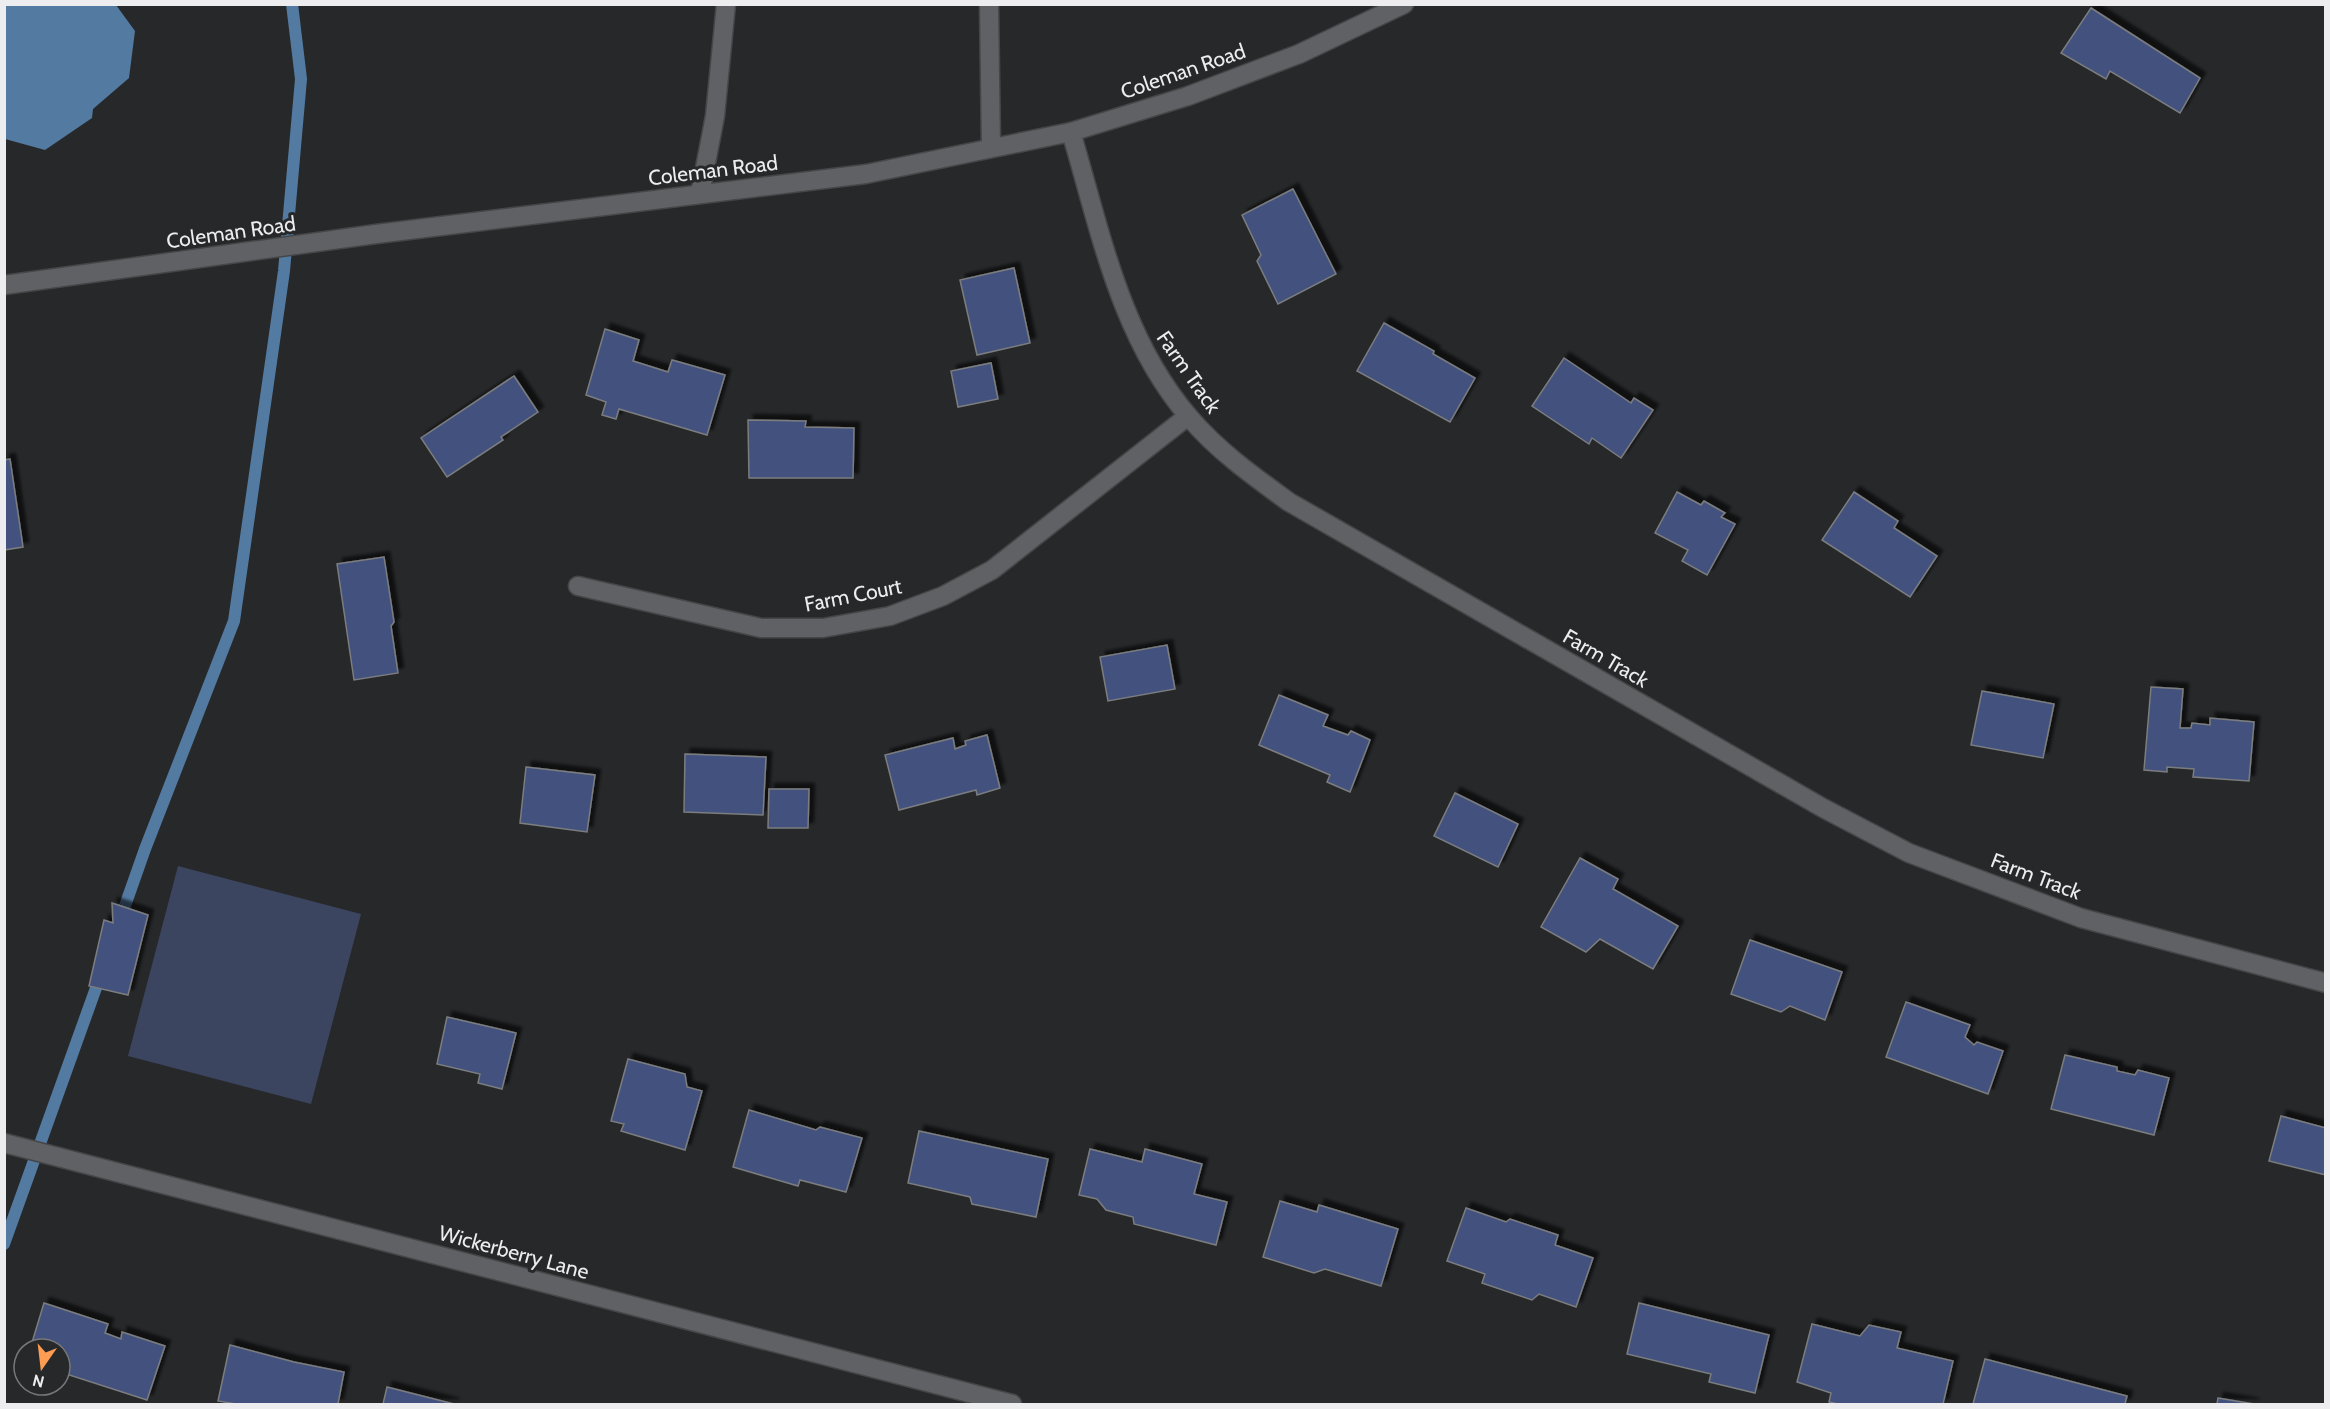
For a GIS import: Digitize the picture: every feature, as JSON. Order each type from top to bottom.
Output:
[{"type":"street","points":[[700,194],[715,116],[726,4]]},
{"type":"street","points":[[989,4],[991,148]]},
{"type":"street","name":"Coleman Road","points":[[4,285],[376,234],[866,174],[1071,132],[1199,92],[1299,54],[1404,4]]},
{"type":"street","name":"Farm Track","points":[[1071,132],[1125,312],[1153,367],[1188,416],[1235,464],[1289,502],[1823,808],[1909,853],[2081,918],[2325,983]]},
{"type":"street","name":"Farm Court","points":[[578,586],[761,628],[823,628],[890,616],[943,596],[992,570],[1188,416]]},
{"type":"street","name":"Wickerberry Lane","points":[[4,1143],[1012,1404]]},
{"type":"shaded area","points":[[4,5],[116,5],[135,31],[129,78],[93,109],[92,118],[45,150],[5,139]]},
{"type":"shaded area","points":[[178,866],[361,914],[311,1104],[128,1056]]},
{"type":"building","points":[[2091,8],[2200,78],[2180,113],[2110,71],[2106,79],[2061,53]]},
{"type":"building","points":[[1293,189],[1336,274],[1278,304],[1257,261],[1261,255],[1242,215]]},
{"type":"building","points":[[1014,268],[1030,343],[977,355],[960,280]]},
{"type":"building","points":[[1384,323],[1434,351],[1433,354],[1475,378],[1450,422],[1357,371]]},
{"type":"building","points":[[605,329],[639,340],[633,361],[668,372],[672,360],[725,375],[707,435],[619,409],[616,419],[602,415],[606,402],[586,395]]},
{"type":"building","points":[[1564,358],[1631,403],[1634,398],[1653,410],[1621,458],[1592,438],[1589,444],[1532,406]]},
{"type":"building","points":[[991,363],[998,399],[958,407],[951,371]]},
{"type":"building","points":[[514,376],[538,412],[501,437],[503,440],[447,477],[421,438]]},
{"type":"building","points":[[748,420],[806,421],[805,427],[854,428],[853,478],[749,478]]},
{"type":"building","points":[[10,459],[23,547],[4,550],[4,460]]},
{"type":"building","points":[[1677,492],[1701,505],[1704,501],[1725,513],[1721,517],[1735,524],[1707,575],[1682,561],[1688,550],[1655,533]]},
{"type":"building","points":[[1854,492],[1898,521],[1894,528],[1937,556],[1910,597],[1822,540]]},
{"type":"building","points":[[384,557],[394,622],[391,626],[398,673],[354,680],[337,564]]},
{"type":"building","points":[[1167,645],[1175,689],[1108,701],[1100,657]]},
{"type":"building","points":[[2151,687],[2183,689],[2180,728],[2191,728],[2192,723],[2210,725],[2210,718],[2254,722],[2249,781],[2193,777],[2194,769],[2167,767],[2167,772],[2144,770]]},
{"type":"building","points":[[1982,691],[2054,704],[2043,758],[1971,745]]},
{"type":"building","points":[[1279,695],[1328,715],[1323,726],[1348,735],[1351,731],[1370,740],[1350,792],[1327,782],[1330,775],[1259,745]]},
{"type":"building","points":[[987,735],[1000,788],[977,795],[976,790],[899,810],[885,755],[953,738],[955,749],[966,745],[965,741]]},
{"type":"building","points":[[685,754],[766,757],[763,815],[684,812]]},
{"type":"building","points":[[526,767],[595,775],[587,832],[520,823]]},
{"type":"building","points":[[769,789],[809,789],[808,828],[768,828]]},
{"type":"building","points":[[1455,793],[1518,824],[1498,867],[1434,836]]},
{"type":"building","points":[[1580,858],[1618,879],[1613,889],[1678,926],[1653,969],[1600,939],[1586,952],[1541,927]]},
{"type":"building","points":[[112,903],[148,915],[128,995],[89,986],[104,920],[113,923]]},
{"type":"building","points":[[1750,940],[1842,972],[1825,1020],[1790,1006],[1781,1012],[1731,994]]},
{"type":"building","points":[[1906,1002],[1970,1025],[1965,1037],[1974,1045],[1977,1042],[2003,1051],[1988,1094],[1886,1057]]},
{"type":"building","points":[[447,1017],[516,1033],[502,1089],[478,1083],[480,1074],[437,1064]]},
{"type":"building","points":[[2065,1055],[2117,1067],[2117,1071],[2135,1075],[2138,1070],[2169,1078],[2154,1135],[2051,1109]]},
{"type":"building","points":[[628,1059],[685,1074],[687,1087],[702,1091],[685,1150],[621,1131],[624,1124],[611,1121]]},
{"type":"building","points":[[749,1110],[816,1130],[820,1127],[862,1138],[846,1192],[800,1180],[798,1186],[733,1167]]},
{"type":"building","points":[[2281,1116],[2326,1128],[2326,1175],[2269,1161]]},
{"type":"building","points":[[919,1131],[1048,1159],[1036,1217],[972,1204],[970,1197],[908,1183]]},
{"type":"building","points":[[1090,1149],[1142,1162],[1145,1149],[1202,1164],[1194,1194],[1227,1202],[1216,1245],[1134,1224],[1133,1217],[1106,1210],[1097,1199],[1079,1195]]},
{"type":"building","points":[[1280,1201],[1317,1212],[1319,1205],[1398,1229],[1381,1286],[1325,1269],[1314,1273],[1263,1257]]},
{"type":"building","points":[[1466,1208],[1506,1222],[1510,1219],[1558,1235],[1555,1245],[1593,1258],[1576,1307],[1539,1294],[1532,1300],[1482,1283],[1485,1274],[1447,1261]]},
{"type":"building","points":[[44,1303],[108,1324],[105,1333],[121,1339],[122,1332],[165,1346],[147,1400],[72,1376],[72,1337],[34,1337]]},
{"type":"building","points":[[1639,1303],[1769,1335],[1755,1393],[1709,1382],[1711,1374],[1627,1354]]},
{"type":"building","points":[[1812,1324],[1860,1336],[1869,1325],[1901,1332],[1897,1348],[1953,1361],[1943,1404],[1838,1404],[1829,1402],[1831,1393],[1797,1382]]},
{"type":"building","points":[[230,1345],[344,1372],[338,1404],[236,1404],[218,1401]]},
{"type":"building","points":[[1985,1359],[2127,1396],[2125,1404],[1973,1404]]},
{"type":"building","points":[[387,1387],[454,1404],[383,1404]]},
{"type":"building","points":[[2218,1398],[2254,1404],[2217,1404]]},
{"type":"waterway","points":[[120,920],[145,849],[234,621],[284,271],[301,79],[292,4]]},
{"type":"waterway","points":[[4,1244],[101,974]]}]
